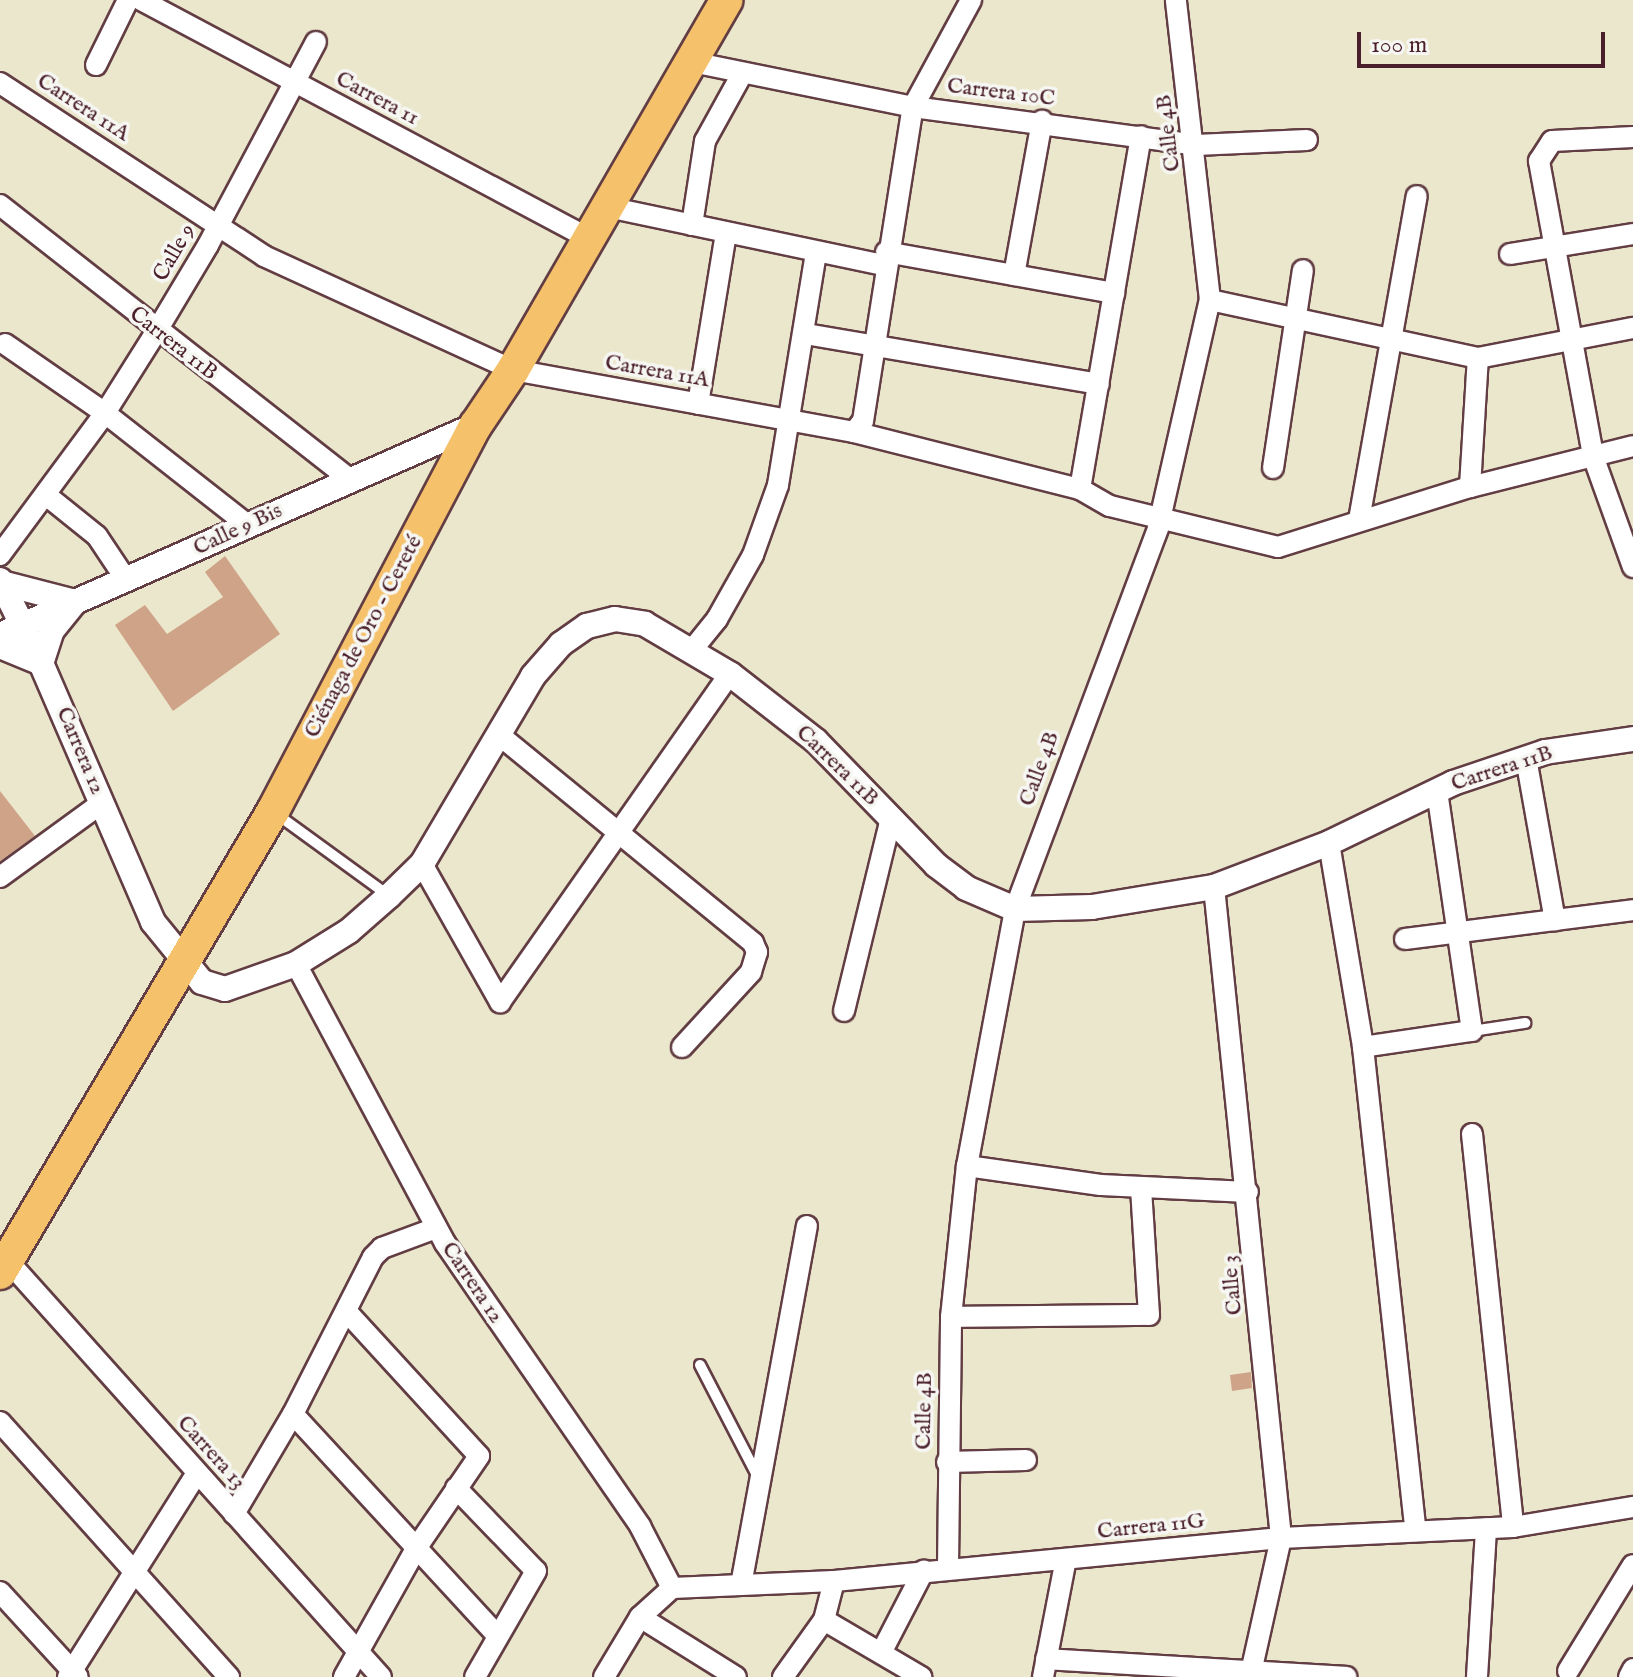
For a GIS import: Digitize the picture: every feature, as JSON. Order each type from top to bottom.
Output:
[{"type":"highway","name":"Ciénaga de Oro - Cereté","points":[[4,1266],[273,811],[476,425],[513,370],[727,0]]},
{"type":"street","points":[[96,65],[128,0]]},
{"type":"street","name":"Carrera 11","points":[[141,0],[590,239]]},
{"type":"street","points":[[854,432],[863,421],[885,259],[913,107],[971,0]]},
{"type":"street","name":"Calle 4B","points":[[948,1567],[951,1317],[967,1166],[1015,909],[1160,519],[1210,300],[1196,145],[1176,0]]},
{"type":"street","name":"Calle 9","points":[[0,555],[105,413],[156,332],[219,225],[316,42]]},
{"type":"street","name":"Carrera 10C","points":[[692,62],[913,107],[1042,121],[1196,145],[1307,140]]},
{"type":"street","points":[[692,225],[705,141],[742,74]]},
{"type":"street","name":"Carrera 11A","points":[[0,83],[264,256],[513,370],[854,432],[1080,489],[1110,506],[1278,547],[1470,487],[1633,446]]},
{"type":"street","points":[[1014,275],[1042,121]]},
{"type":"street","points":[[1080,489],[1141,136]]},
{"type":"street","points":[[1633,137],[1564,139],[1544,148],[1539,161],[1593,456],[1633,567]]},
{"type":"street","points":[[1359,520],[1417,196]]},
{"type":"street","name":"Carrera 11B","points":[[0,205],[156,332],[349,479]]},
{"type":"street","points":[[608,207],[816,252],[1014,275],[1114,293]]},
{"type":"street","points":[[698,404],[726,233]]},
{"type":"street","points":[[1510,254],[1633,234]]},
{"type":"street","points":[[692,650],[717,619],[753,555],[778,485],[806,334],[816,252]]},
{"type":"street","points":[[1273,468],[1303,270]]},
{"type":"street","points":[[1210,300],[1478,358],[1633,328]]},
{"type":"street","points":[[806,334],[1099,384]]},
{"type":"street","points":[[5,344],[105,413],[248,525]]},
{"type":"street","points":[[1470,487],[1478,358]]},
{"type":"street","name":"Calle 9 Bis","points":[[0,635],[476,425]]},
{"type":"street","points":[[46,495],[97,536],[127,581]]},
{"type":"street","points":[[0,646],[41,663],[52,630],[75,602],[1,584]]},
{"type":"street","name":"Carrera 12","points":[[1,584],[41,663],[153,922],[183,964]]},
{"type":"street","name":"Carrera 11B","points":[[183,964],[202,982],[225,989],[296,964],[349,931],[422,864],[533,676],[561,644],[587,626],[615,619],[645,624],[730,674],[816,741],[891,818],[966,888],[1015,909],[1092,907],[1214,887],[1329,843],[1437,791],[1526,758],[1633,739]]},
{"type":"street","points":[[422,864],[500,1002],[730,674]]},
{"type":"street","points":[[498,734],[617,836],[753,943],[757,952],[751,972],[682,1047]]},
{"type":"street","points":[[1526,758],[1555,920]]},
{"type":"street","points":[[1363,1047],[1472,1031],[1437,791]]},
{"type":"street","points":[[0,877],[102,803]]},
{"type":"street","points":[[844,1011],[891,818]]},
{"type":"street","points":[[1329,843],[1363,1047],[1416,1531]]},
{"type":"street","name":"Calle 3","points":[[1214,887],[1248,1192],[1281,1538],[1252,1674]]},
{"type":"street","points":[[1405,939],[1633,910]]},
{"type":"street","name":"Carrera 12","points":[[296,964],[436,1228],[640,1526],[672,1588]]},
{"type":"street","points":[[1472,1134],[1513,1527]]},
{"type":"street","points":[[967,1166],[1141,1187],[1248,1192]]},
{"type":"street","points":[[951,1317],[1149,1315],[1141,1187]]},
{"type":"street","points":[[741,1585],[807,1226]]},
{"type":"street","points":[[234,1514],[293,1414],[382,1248],[436,1228]]},
{"type":"street","name":"Carrera 13","points":[[4,1266],[381,1677]]},
{"type":"street","points":[[344,1677],[417,1547],[479,1456],[347,1312]]},
{"type":"street","points":[[293,1414],[498,1636]]},
{"type":"street","points":[[0,1422],[229,1677]]},
{"type":"street","points":[[947,1462],[1026,1460]]},
{"type":"street","points":[[0,1592],[73,1675],[197,1473]]},
{"type":"street","points":[[456,1488],[536,1571],[475,1677]]},
{"type":"street","name":"Carrera 11G","points":[[672,1588],[834,1581],[948,1567],[1281,1538],[1513,1527],[1633,1507]]},
{"type":"street","points":[[1477,1677],[1486,1528]]},
{"type":"street","points":[[1066,1559],[1044,1668],[1346,1677]]},
{"type":"street","points":[[1568,1671],[1633,1565]]},
{"type":"street","points":[[881,1653],[924,1570]]},
{"type":"street","points":[[783,1677],[824,1620],[834,1581]]},
{"type":"street","points":[[604,1677],[640,1617],[672,1588]]},
{"type":"street","points":[[640,1617],[736,1677]]},
{"type":"street","points":[[824,1620],[881,1653],[908,1674]]},
{"type":"street","points":[[1629,1677],[1633,1669]]},
{"type":"lane","points":[[273,811],[389,896]]},
{"type":"lane","points":[[1472,1031],[1525,1023]]},
{"type":"lane","points":[[700,1365],[760,1481]]},
{"type":"building","points":[[225,556],[280,634],[173,711],[115,625],[145,605],[167,634],[223,597],[205,572]]},
{"type":"building","points":[[0,791],[35,836],[0,861]]},
{"type":"building","points":[[1251,1372],[1252,1388],[1232,1391],[1230,1375]]}]
